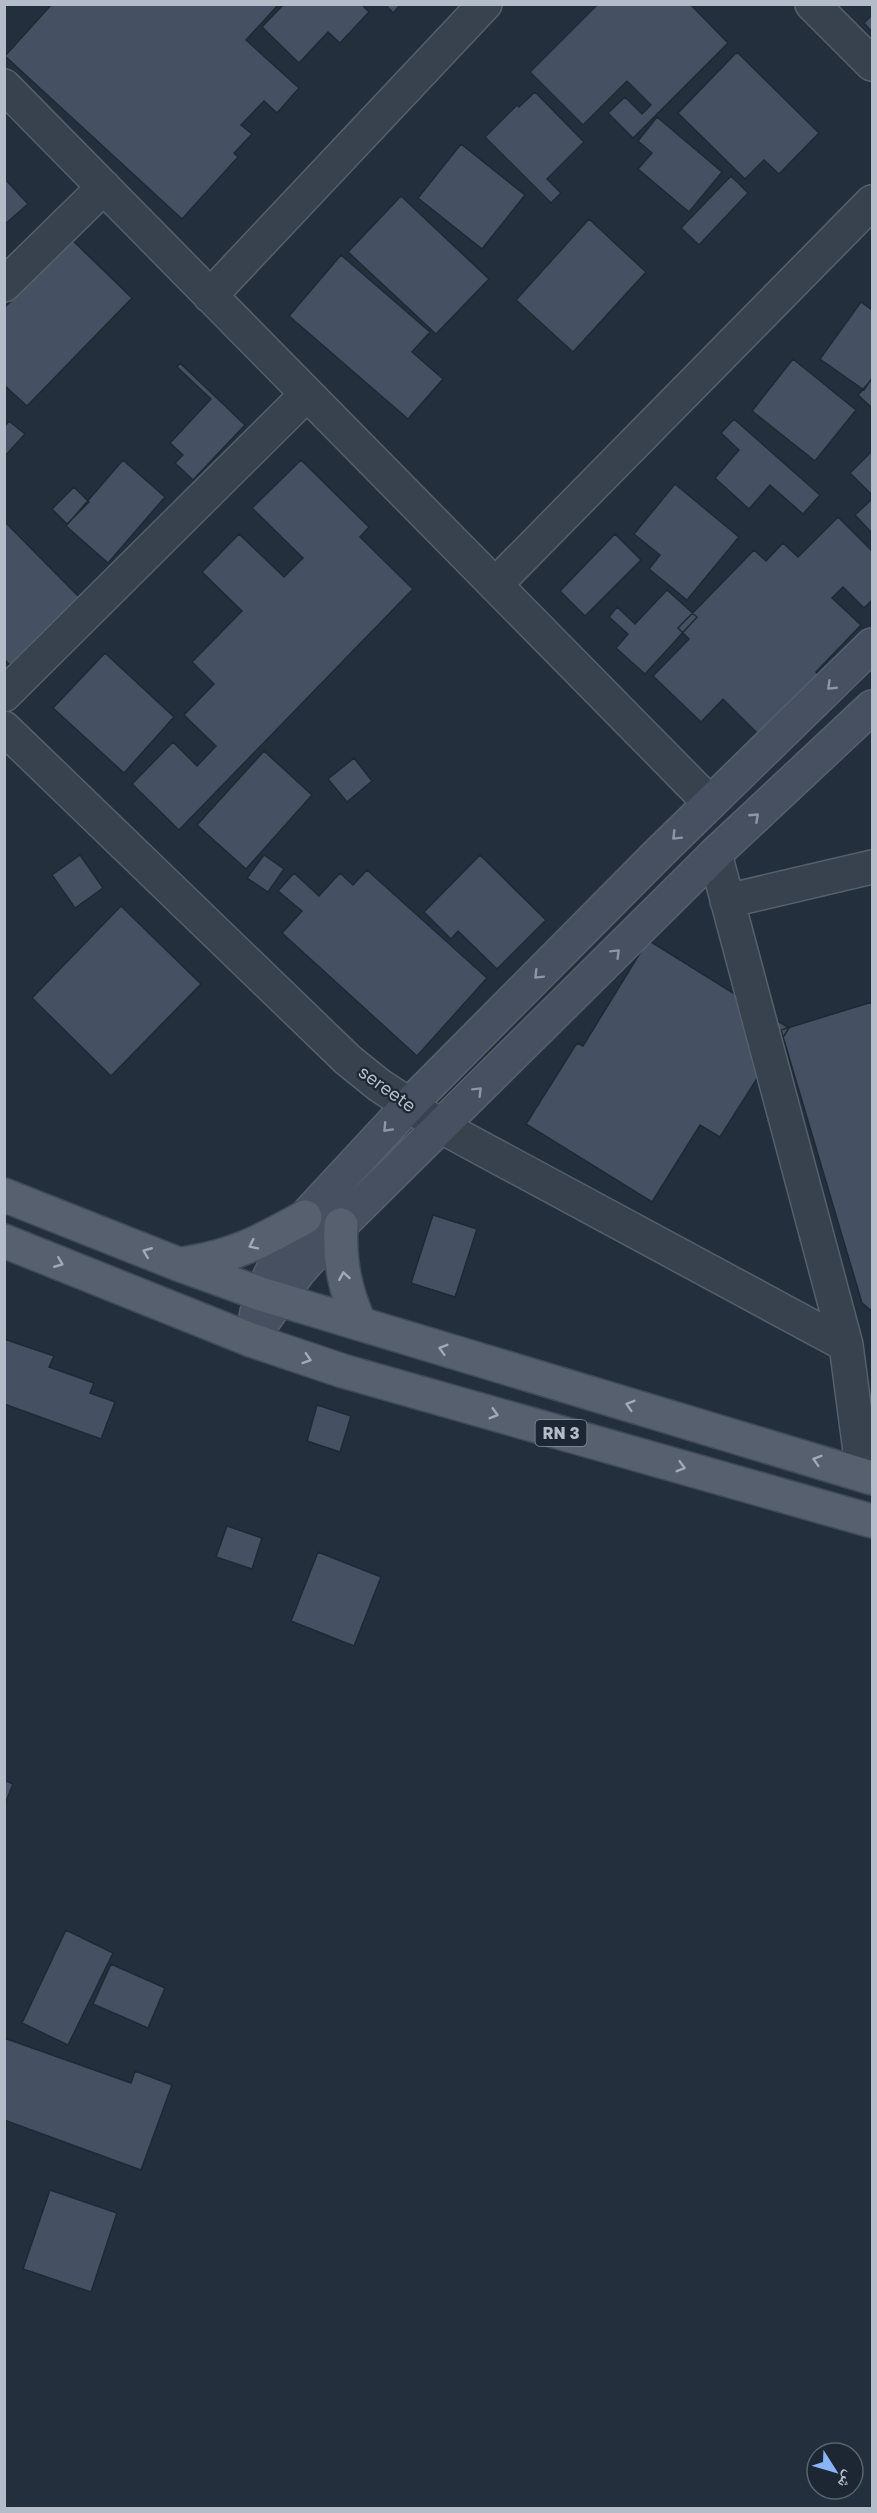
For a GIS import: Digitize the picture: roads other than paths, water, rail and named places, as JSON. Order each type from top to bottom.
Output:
[{"type":"main road","points":[[251,1340],[269,1297],[282,1249],[304,1217],[409,1105],[710,803],[873,645]]},
{"type":"main road","points":[[269,1297],[299,1271],[341,1225],[715,854],[873,707]]},
{"type":"main road","points":[[4,1195],[177,1264],[269,1297],[868,1476]]},
{"type":"main road","points":[[177,1264],[222,1257],[240,1251],[304,1217]]},
{"type":"main road","points":[[341,1225],[340,1245],[345,1286],[360,1324]]},
{"type":"main road","name":"RN 3","points":[[4,1241],[251,1340],[343,1371],[873,1521]]},
{"type":"street","points":[[210,296],[485,4]]},
{"type":"street","points":[[812,4],[873,64]]},
{"type":"street","points":[[4,86],[710,803]]},
{"type":"street","points":[[4,285],[104,187]]},
{"type":"street","points":[[495,585],[873,202]]},
{"type":"street","points":[[4,695],[307,394]]},
{"type":"street","name":"sereete","points":[[4,728],[348,1060],[442,1127],[856,1357]]},
{"type":"street","points":[[715,854],[856,1357],[868,1476]]},
{"type":"street","points":[[727,901],[873,867]]}]
